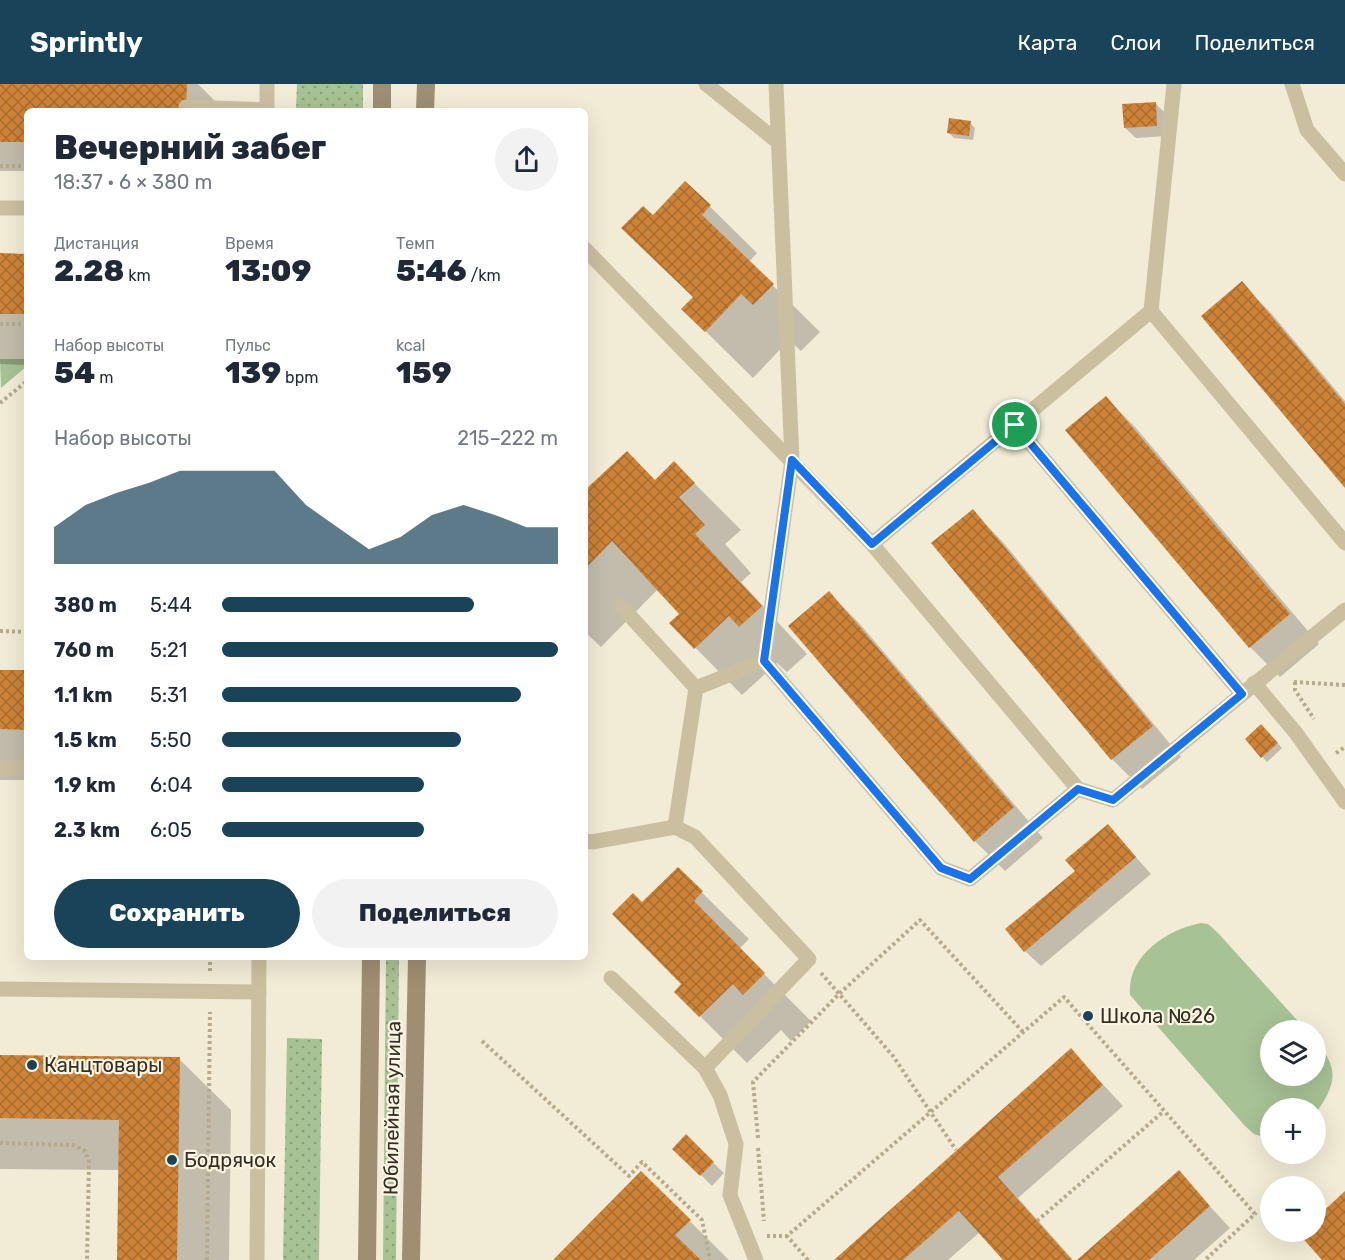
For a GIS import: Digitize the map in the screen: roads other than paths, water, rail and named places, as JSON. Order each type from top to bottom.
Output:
[{"type":"main road","points":[[382,84],[382,108]]},
{"type":"main road","points":[[425,108],[426,84]]},
{"type":"main road","name":"Юбилейная улица","points":[[367,1260],[371,960]]},
{"type":"main road","name":"Юбилейная улица","points":[[411,1260],[417,960]]},
{"type":"lane","points":[[267,84],[267,108]]},
{"type":"lane","points":[[706,84],[778,142]]},
{"type":"lane","points":[[776,84],[792,460],[764,661],[941,868],[970,879],[1078,789]]},
{"type":"lane","points":[[872,544],[1150,311],[1174,84]]},
{"type":"lane","points":[[1292,84],[1307,130],[1345,174]]},
{"type":"lane","points":[[186,107],[213,108]]},
{"type":"lane","points":[[0,208],[24,208]]},
{"type":"lane","points":[[588,252],[872,544],[1078,789],[1113,800],[1345,610]]},
{"type":"lane","points":[[1150,311],[1345,543]]},
{"type":"lane","points":[[1015,425],[1242,694]]},
{"type":"lane","points":[[621,606],[696,688]]},
{"type":"lane","points":[[696,688],[764,661]]},
{"type":"lane","points":[[1254,683],[1296,733],[1345,802]]},
{"type":"lane","points":[[675,827],[696,688]]},
{"type":"lane","points":[[0,768],[24,768]]},
{"type":"lane","points":[[588,841],[675,827],[695,837],[809,959],[705,1068]]},
{"type":"lane","points":[[257,1260],[260,960]]},
{"type":"lane","points":[[611,978],[705,1068],[720,1095],[736,1144],[730,1195],[756,1260]]},
{"type":"lane","points":[[0,989],[259,992]]},
{"type":"place","name":"Школа №26","points":[[1088,1016]]},
{"type":"place","name":"Канцтовары","points":[[32,1065]]},
{"type":"place","name":"Бодрячок","points":[[172,1160]]}]
